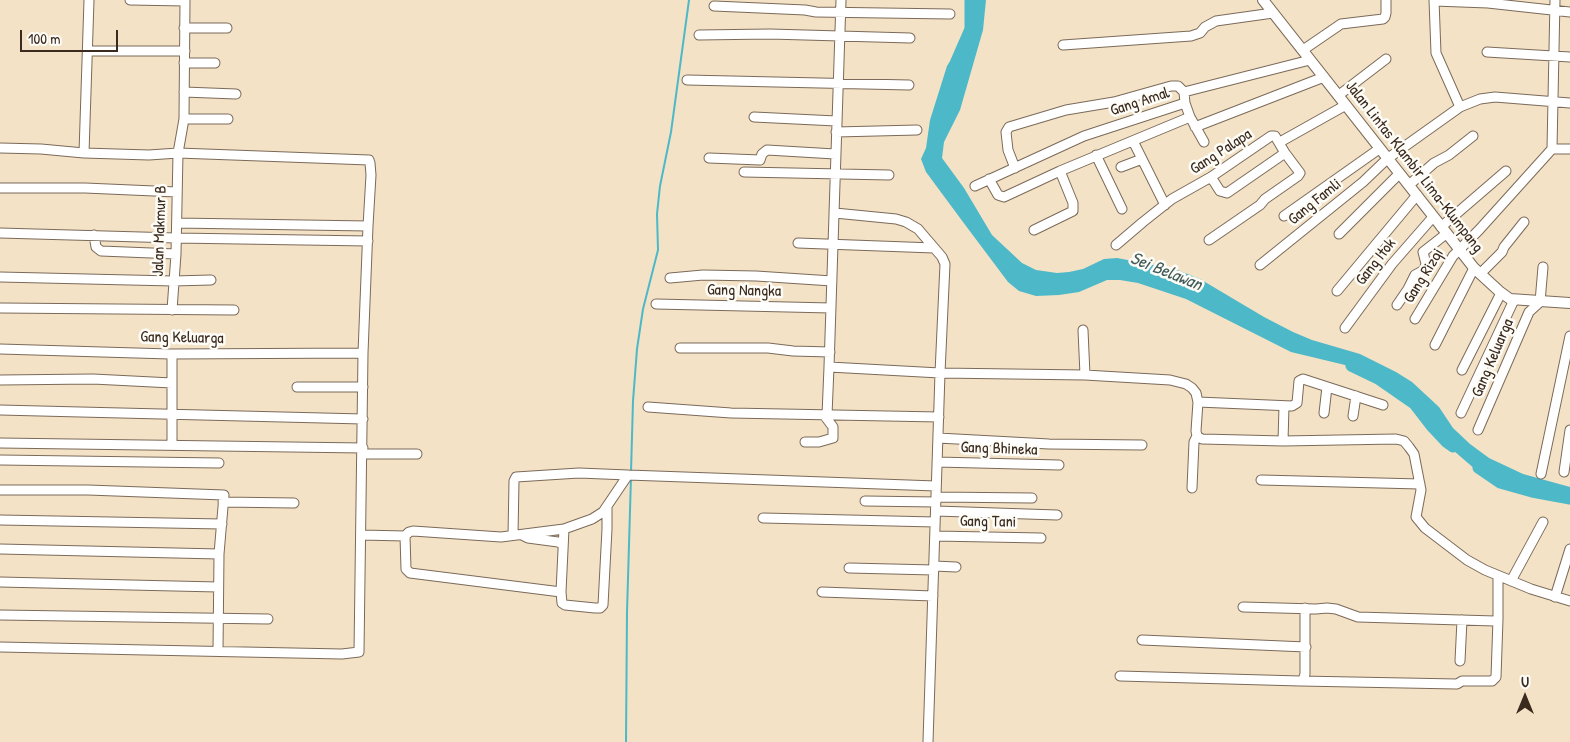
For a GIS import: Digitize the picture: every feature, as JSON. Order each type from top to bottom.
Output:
[{"type":"main road","name":"Jalan Lintas Klambir Lima–Klumpang","points":[[1265,1],[1379,149],[1477,271],[1501,293],[1514,300],[1570,303]]},
{"type":"street","points":[[84,153],[89,0]]},
{"type":"street","points":[[130,0],[185,0]]},
{"type":"street","name":"Jalan Makmur B","points":[[172,310],[176,254],[178,153],[184,119],[185,0]]},
{"type":"street","points":[[805,442],[819,442],[833,438],[833,427],[826,415],[830,366],[835,213],[834,174],[841,0]]},
{"type":"street","points":[[1303,50],[1340,24],[1383,19],[1386,13],[1386,0]]},
{"type":"street","points":[[1460,107],[1436,53],[1434,0],[1488,3],[1570,12]]},
{"type":"street","points":[[1555,0],[1552,149],[1570,149]]},
{"type":"street","points":[[714,6],[840,13],[950,14]]},
{"type":"street","points":[[1063,45],[1191,36],[1200,33],[1205,27],[1216,21],[1273,13]]},
{"type":"street","points":[[184,28],[227,28]]},
{"type":"street","points":[[698,35],[770,34],[910,38]]},
{"type":"street","points":[[88,51],[185,51]]},
{"type":"street","points":[[1487,52],[1570,57]]},
{"type":"street","points":[[1339,95],[1386,59]]},
{"type":"street","name":"Gang Amal","points":[[975,186],[1084,136],[1185,103],[1184,92],[1310,60]]},
{"type":"street","points":[[184,64],[215,63]]},
{"type":"street","points":[[1196,127],[1324,77]]},
{"type":"street","points":[[687,80],[909,85]]},
{"type":"street","points":[[1015,168],[1008,150],[1006,132],[1009,127],[1066,110],[1114,102],[1171,86],[1178,86],[1184,92]]},
{"type":"street","points":[[184,92],[236,94]]},
{"type":"street","name":"Gang Famli","points":[[1260,265],[1363,182],[1387,159],[1460,107],[1480,99],[1495,97],[1570,103]]},
{"type":"street","points":[[1185,103],[1190,117],[1204,142]]},
{"type":"street","name":"Gang Palapa","points":[[1116,245],[1164,205],[1211,177],[1271,136],[1274,136],[1280,142],[1346,104]]},
{"type":"street","points":[[754,117],[836,121]]},
{"type":"street","points":[[990,180],[998,195],[1002,198],[1096,155],[1190,117]]},
{"type":"street","points":[[184,119],[228,119]]},
{"type":"street","points":[[836,132],[917,130]]},
{"type":"street","points":[[1409,185],[1434,163],[1449,155],[1473,136]]},
{"type":"street","points":[[1133,141],[1164,205]]},
{"type":"street","points":[[1209,240],[1298,176],[1300,173],[1285,153],[1280,142]]},
{"type":"street","points":[[0,148],[84,153],[149,155],[178,153],[369,160],[371,175],[363,386],[359,652],[342,654],[0,647]]},
{"type":"street","points":[[1284,216],[1379,149]]},
{"type":"street","name":"Gang Rizqi","points":[[1415,319],[1453,256],[1552,149]]},
{"type":"street","points":[[709,158],[760,160],[762,154],[767,150],[835,154]]},
{"type":"street","points":[[1211,177],[1220,191],[1227,193],[1285,153]]},
{"type":"street","points":[[1096,155],[1122,209]]},
{"type":"street","points":[[1121,167],[1142,159]]},
{"type":"street","points":[[1034,230],[1073,211],[1073,203],[1060,171]]},
{"type":"street","points":[[1397,305],[1415,275],[1424,270],[1426,264],[1423,252],[1443,230],[1506,171]]},
{"type":"street","points":[[744,172],[888,175]]},
{"type":"street","points":[[1339,234],[1399,174]]},
{"type":"street","points":[[0,188],[84,188],[177,192]]},
{"type":"street","points":[[1336,291],[1416,195]]},
{"type":"street","points":[[835,213],[896,219],[906,222],[918,229],[942,257],[945,264],[928,742]]},
{"type":"street","name":"Gang Itok","points":[[1345,328],[1392,264],[1433,217]]},
{"type":"street","points":[[1435,345],[1477,271],[1502,252],[1524,222]]},
{"type":"street","points":[[177,223],[368,226]]},
{"type":"street","points":[[0,233],[368,241]]},
{"type":"street","points":[[94,235],[96,247],[101,251],[176,254]]},
{"type":"street","points":[[798,243],[934,248]]},
{"type":"street","points":[[1540,302],[1543,267]]},
{"type":"street","points":[[670,278],[703,275],[832,281]]},
{"type":"street","points":[[0,278],[211,280]]},
{"type":"street","points":[[1462,370],[1501,293]]},
{"type":"street","points":[[1461,413],[1514,300]]},
{"type":"street","name":"Gang Keluarga","points":[[1478,430],[1529,312],[1540,302]]},
{"type":"street","name":"Gang Nangka","points":[[656,304],[831,308]]},
{"type":"street","points":[[0,308],[234,310]]},
{"type":"street","points":[[1083,330],[1085,375]]},
{"type":"street","points":[[1541,474],[1570,336]]},
{"type":"street","points":[[680,348],[768,348],[830,352]]},
{"type":"street","name":"Gang Keluarga","points":[[0,350],[172,354],[364,353]]},
{"type":"street","points":[[172,354],[172,445]]},
{"type":"street","points":[[830,366],[940,373],[1085,375],[1175,381],[1192,388],[1196,393],[1198,402],[1192,488]]},
{"type":"street","points":[[0,380],[93,379],[172,383]]},
{"type":"street","points":[[1198,402],[1292,406],[1296,403],[1299,381],[1308,380],[1383,405]]},
{"type":"street","points":[[297,387],[363,386]]},
{"type":"street","points":[[1324,413],[1327,387]]},
{"type":"street","points":[[1353,416],[1356,396]]},
{"type":"street","points":[[1283,442],[1284,406]]},
{"type":"street","points":[[648,407],[730,412],[939,417]]},
{"type":"street","points":[[0,410],[363,419]]},
{"type":"street","points":[[1564,472],[1570,430]]},
{"type":"street","points":[[1197,436],[1207,440],[1283,442],[1396,439],[1404,442],[1414,454],[1420,484],[1420,499],[1416,517],[1419,522],[1445,545],[1467,560],[1498,576],[1570,601]]},
{"type":"street","points":[[938,438],[1049,444],[1142,446]]},
{"type":"street","points":[[0,443],[172,445],[418,454]]},
{"type":"street","points":[[0,460],[219,463]]},
{"type":"street","name":"Gang Bhineka","points":[[937,462],[1059,466]]},
{"type":"street","points":[[517,535],[514,481],[516,477],[578,473],[936,486]]},
{"type":"street","points":[[361,536],[405,536],[413,531],[483,536],[517,535],[564,529],[592,520],[607,508],[632,475]]},
{"type":"street","points":[[1261,480],[1420,484]]},
{"type":"street","points":[[0,490],[224,495],[219,554],[218,651]]},
{"type":"street","points":[[936,503],[1032,498]]},
{"type":"street","points":[[864,501],[936,503],[1057,515]]},
{"type":"street","points":[[223,502],[294,503]]},
{"type":"street","points":[[564,529],[562,603],[565,605],[600,608],[603,605],[607,508]]},
{"type":"street","points":[[763,518],[935,522]]},
{"type":"street","points":[[0,520],[222,524]]},
{"type":"street","points":[[1511,581],[1543,522]]},
{"type":"street","points":[[517,535],[563,544]]},
{"type":"street","points":[[405,536],[406,569],[410,573],[561,592]]},
{"type":"street","name":"Gang Tani","points":[[935,536],[1041,538]]},
{"type":"street","points":[[0,549],[219,554]]},
{"type":"street","points":[[1555,597],[1570,549]]},
{"type":"street","points":[[849,568],[956,567]]},
{"type":"street","points":[[1120,676],[1456,684],[1462,681],[1492,681],[1496,676],[1498,576]]},
{"type":"street","points":[[0,582],[218,587]]},
{"type":"street","points":[[822,592],[933,596]]},
{"type":"street","points":[[1243,607],[1336,609],[1358,617],[1495,621],[1498,619]]},
{"type":"street","points":[[1303,680],[1306,647],[1305,608]]},
{"type":"street","points":[[0,614],[118,618],[134,616],[268,619]]},
{"type":"street","points":[[1460,661],[1462,620]]},
{"type":"street","points":[[1142,640],[1306,647]]},
{"type":"water","name":"Sei Belawan","points":[[970,0],[986,0],[983,30],[960,110],[944,142],[942,158],[964,188],[992,235],[1022,263],[1036,270],[1057,273],[1083,269],[1104,259],[1117,258],[1175,269],[1200,279],[1293,332],[1312,340],[1360,354],[1396,372],[1412,382],[1439,407],[1453,428],[1470,444],[1489,458],[1523,474],[1570,487],[1570,503],[1492,478],[1476,470],[1446,444],[1412,401],[1387,381],[1345,365],[1291,352],[1186,299],[1138,283],[1120,280],[1107,280],[1079,292],[1036,296],[1019,291],[1008,282],[926,172],[921,159],[926,148],[930,120],[947,66],[965,43],[968,35]]},
{"type":"waterway","points":[[631,472],[637,349],[643,309],[658,250],[657,214],[660,186],[671,132],[689,0]]},
{"type":"waterway","name":"Sei Belawan","points":[[956,61],[970,29],[970,0]]},
{"type":"waterway","name":"Sei Belawan","points":[[1351,366],[1378,379],[1414,404],[1431,426],[1453,447]]},
{"type":"waterway","name":"Sei Belawan","points":[[1478,468],[1500,483],[1532,492],[1570,499]]},
{"type":"waterway","points":[[626,742],[631,477]]}]
